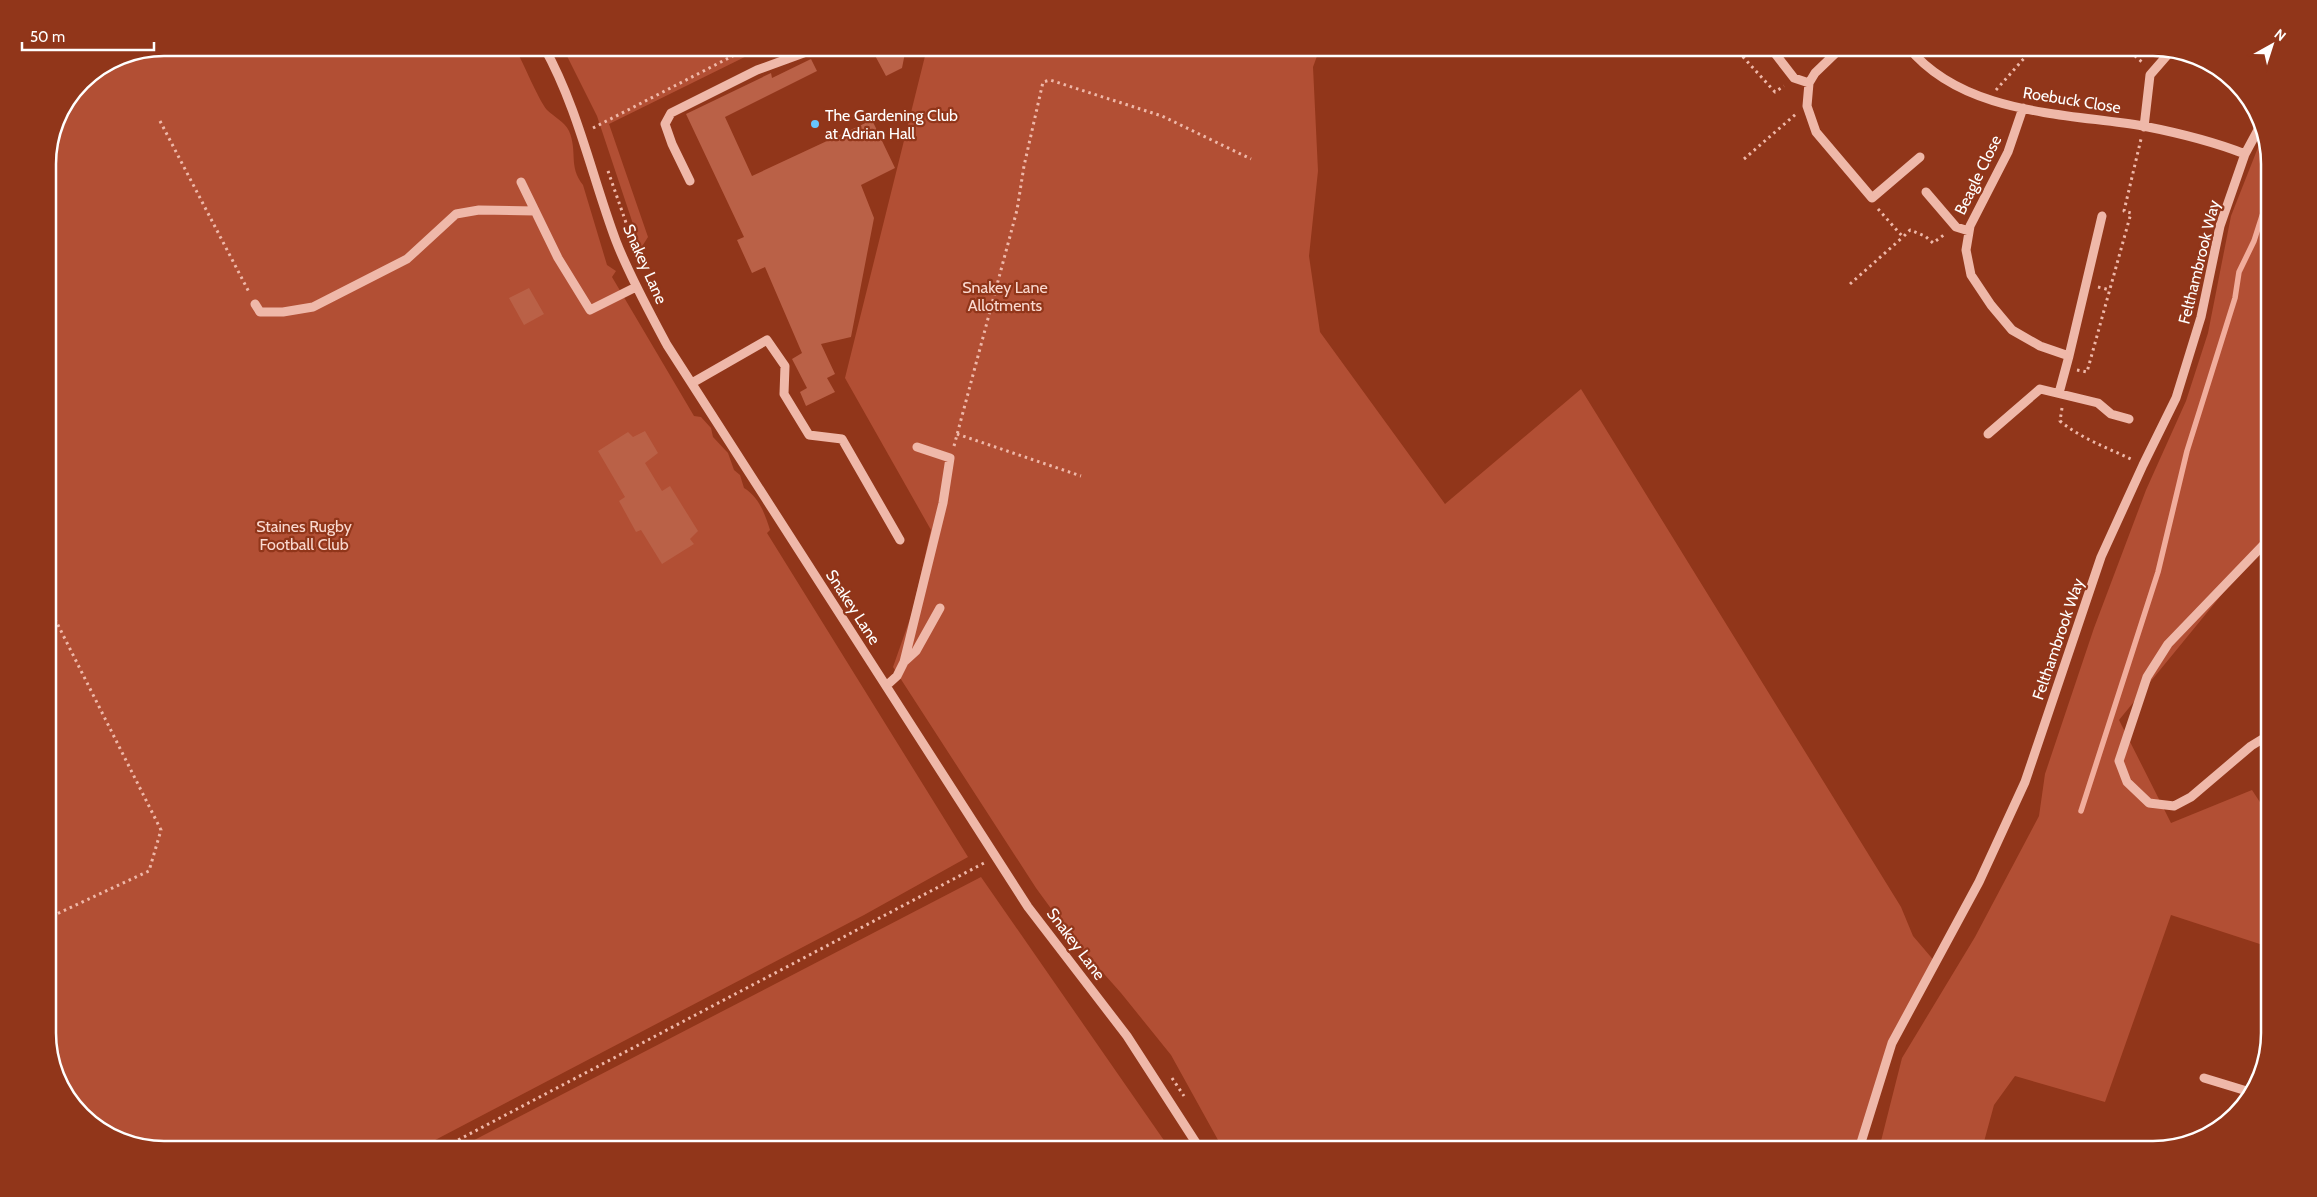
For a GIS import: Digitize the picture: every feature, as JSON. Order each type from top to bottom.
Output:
[{"type":"street","name":"Snakey Lane","points":[[548,56],[577,125],[616,242],[636,288],[667,345],[1028,907],[1127,1036],[1194,1141]]},
{"type":"street","points":[[690,180],[672,144],[665,124],[671,113],[757,70],[797,56]]},
{"type":"street","points":[[1776,56],[1794,78],[1809,83]]},
{"type":"street","points":[[1833,56],[1815,73],[1809,83],[1808,108],[1816,132],[1847,166],[1872,198],[1920,157]]},
{"type":"street","name":"Roebuck Close","points":[[1914,56],[1921,64],[1971,93],[1991,100],[2023,108],[2144,127],[2210,140],[2245,154]]},
{"type":"street","points":[[2144,127],[2150,75],[2166,57]]},
{"type":"street","name":"Beagle Close","points":[[2023,108],[2008,152],[1970,226],[1966,250],[1971,276],[1991,305],[2012,330],[2040,346],[2069,356]]},
{"type":"street","name":"Felthambrook Way","points":[[1862,1141],[1892,1043],[1979,882],[2025,782],[2101,557],[2176,398],[2201,317],[2220,226],[2245,154],[2256,134]]},
{"type":"street","points":[[521,182],[558,258],[590,310],[636,288]]},
{"type":"street","points":[[1926,192],[1956,227],[1969,231]]},
{"type":"street","points":[[255,304],[260,312],[283,312],[313,307],[408,259],[456,214],[479,210],[535,211]]},
{"type":"street","points":[[2062,394],[2066,367],[2102,216]]},
{"type":"street","points":[[692,383],[767,340],[785,366],[784,394],[809,435],[842,440],[900,540]]},
{"type":"street","points":[[1988,434],[2040,389],[2098,403],[2110,414],[2130,419]]},
{"type":"street","points":[[886,686],[897,676],[904,662],[943,503],[950,458],[917,447]]},
{"type":"street","points":[[2261,547],[2168,644],[2147,677],[2120,761],[2127,782],[2149,802],[2174,806],[2191,797],[2251,746],[2261,740]]},
{"type":"street","points":[[904,662],[916,650],[940,608]]},
{"type":"street","points":[[2204,1078],[2244,1090]]},
{"type":"path","points":[[596,137],[593,128],[734,56]]},
{"type":"path","points":[[1741,56],[1775,92],[1794,78]]},
{"type":"path","points":[[1991,100],[1997,88],[2027,56]]},
{"type":"path","points":[[2135,56],[2153,72]]},
{"type":"path","points":[[950,458],[1017,210],[1024,166],[1043,82],[1050,80],[1162,116],[1251,159]]},
{"type":"path","points":[[1744,159],[1799,112],[1808,108]]},
{"type":"path","points":[[160,121],[255,304]]},
{"type":"path","points":[[2066,367],[2087,372],[2131,213],[2124,211],[2144,127]]},
{"type":"path","points":[[606,163],[633,245]]},
{"type":"path","points":[[1872,198],[1873,203],[1903,237]]},
{"type":"path","points":[[1850,284],[1910,230],[1926,236],[1933,243],[1956,227]]},
{"type":"path","points":[[2062,394],[2060,421],[2085,438],[2143,465]]},
{"type":"path","points":[[957,434],[1081,476]]},
{"type":"path","points":[[56,620],[161,830],[149,871],[56,914]]},
{"type":"path","points":[[458,1141],[996,857]]},
{"type":"path","points":[[1170,1076],[1184,1097]]},
{"type":"green space","name":"Staines Rugby Football Club","points":[[158,56],[519,56],[543,105],[569,131],[572,139],[574,165],[578,178],[583,185],[607,265],[616,271],[612,277],[694,416],[701,417],[711,428],[713,437],[728,453],[734,470],[740,475],[744,488],[758,501],[770,530],[767,533],[968,857],[864,915],[433,1141],[158,1141],[144,1139],[117,1130],[93,1114],[83,1104],[67,1080],[58,1053],[56,1039],[56,158],[58,144],[67,117],[83,93],[93,83],[110,71],[130,62]]},
{"type":"green space","points":[[567,56],[747,56],[609,124],[648,237],[641,248],[597,116]]},
{"type":"green space","name":"Snakey Lane Allotments","points":[[925,56],[1317,56],[1313,67],[1318,171],[1309,256],[1320,332],[1445,504],[1581,389],[1901,907],[1913,936],[1936,963],[1892,1043],[1861,1141],[1219,1141],[1171,1055],[1121,993],[1074,940],[1036,888],[893,667],[912,613],[931,530],[845,378]]},
{"type":"green space","points":[[2259,145],[2261,158],[2261,551],[2228,587],[2119,720],[2171,823],[2252,790],[2261,804],[2261,944],[2171,915],[2105,1102],[2015,1076],[1994,1105],[1984,1141],[1881,1141],[1902,1058],[1975,937],[2039,816],[2045,774],[2094,628],[2146,490],[2186,401],[2208,333],[2231,216]]},
{"type":"green space","points":[[981,877],[1164,1141],[472,1141]]},
{"type":"building","points":[[875,56],[904,56],[902,68],[886,76]]},
{"type":"building","points":[[811,59],[817,71],[725,117],[752,176],[872,120],[895,168],[861,185],[874,218],[851,337],[821,344],[835,374],[827,378],[835,392],[806,406],[800,392],[807,388],[792,359],[802,353],[765,267],[752,273],[737,240],[744,237],[686,114],[771,73],[772,78]]},
{"type":"building","points":[[529,288],[544,314],[524,325],[509,298]]},
{"type":"building","points":[[645,431],[658,453],[645,463],[662,491],[670,486],[698,531],[690,539],[694,544],[662,564],[641,530],[636,532],[619,501],[625,497],[598,451],[628,432],[633,437]]},
{"type":"waterway","points":[[2081,811],[2158,572],[2187,451],[2235,298],[2239,272],[2254,241],[2261,219]]},
{"type":"place","name":"The Gardening Club at Adrian Hall","points":[[815,124]]}]
